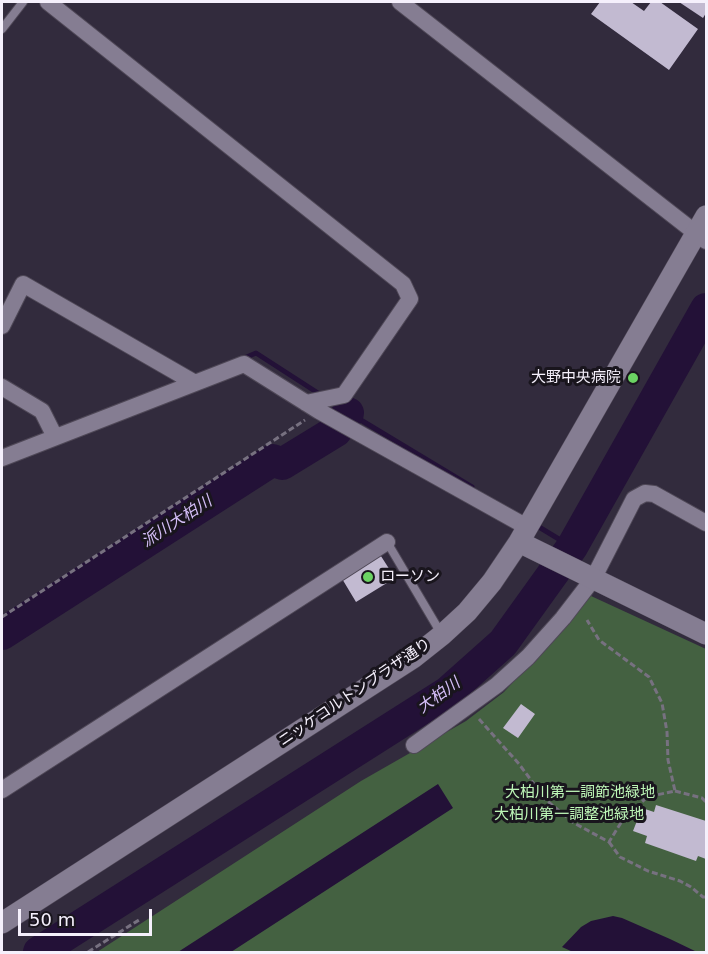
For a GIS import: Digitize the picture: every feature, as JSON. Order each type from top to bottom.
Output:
[{"type":"street","points":[[48,2],[403,284],[410,300],[344,395],[317,410]]},
{"type":"street","points":[[400,2],[703,230]]},
{"type":"street","name":"ニッケコルトンプラザ通り","points":[[2,923],[413,658],[467,612],[492,582],[523,534],[703,230]]},
{"type":"street","points":[[2,326],[23,284],[195,383]]},
{"type":"street","points":[[2,458],[244,364],[523,534],[539,552],[706,634]]},
{"type":"street","points":[[2,387],[42,411],[55,437]]},
{"type":"street","points":[[414,745],[497,686],[528,657],[563,618],[634,499],[639,495],[654,494],[706,523]]},
{"type":"street","points":[[2,790],[387,542]]},
{"type":"lane","points":[[2,29],[22,2]]},
{"type":"lane","points":[[387,542],[442,635]]},
{"type":"path","points":[[2,617],[317,410]]},
{"type":"path","points":[[587,620],[599,640],[649,677],[662,703],[667,732],[668,760],[675,791]]},
{"type":"path","points":[[466,707],[519,764],[546,800],[574,824],[609,842],[620,857],[648,871],[680,881],[706,897]]},
{"type":"path","points":[[609,842],[622,821],[646,797],[675,791],[702,798],[706,802]]},
{"type":"path","points":[[88,952],[139,920]]},
{"type":"green space","name":"大柏川第一調節池緑地","points":[[591,596],[706,649],[706,952],[97,952],[361,781],[466,721],[504,692]]},
{"type":"shaded area","points":[[438,784],[453,808],[231,952],[178,952]]},
{"type":"shaded area","points":[[613,916],[697,952],[573,952],[562,947],[581,927],[591,921]]},
{"type":"building","points":[[600,2],[631,2],[644,11],[651,2],[660,2],[698,29],[669,70],[591,14]]},
{"type":"building","points":[[679,2],[706,2],[706,13],[703,18]]},
{"type":"building","name":"ローソン","points":[[379,553],[395,578],[356,602],[341,577]]},
{"type":"building","points":[[521,704],[535,714],[518,738],[503,728]]},
{"type":"building","points":[[656,805],[706,821],[706,859],[698,856],[696,861],[645,843],[647,836],[633,831],[642,808],[654,812]]},
{"type":"waterway","name":"大柏川","points":[[39,952],[448,692],[503,643],[572,547],[706,309]]},
{"type":"waterway","name":"派川大柏川","points":[[242,359],[256,353],[321,395]]},
{"type":"waterway","name":"派川大柏川","points":[[331,402],[472,487]]},
{"type":"waterway","name":"派川大柏川","points":[[2,634],[273,460],[282,464],[336,431],[348,413]]},
{"type":"waterway","name":"派川大柏川","points":[[534,524],[572,547]]},
{"type":"place","name":"大野中央病院","points":[[633,378]]},
{"type":"place","name":"ローソン","points":[[368,577]]},
{"type":"park label","name":"大柏川第一調整池緑地","points":[[569,815]]}]
